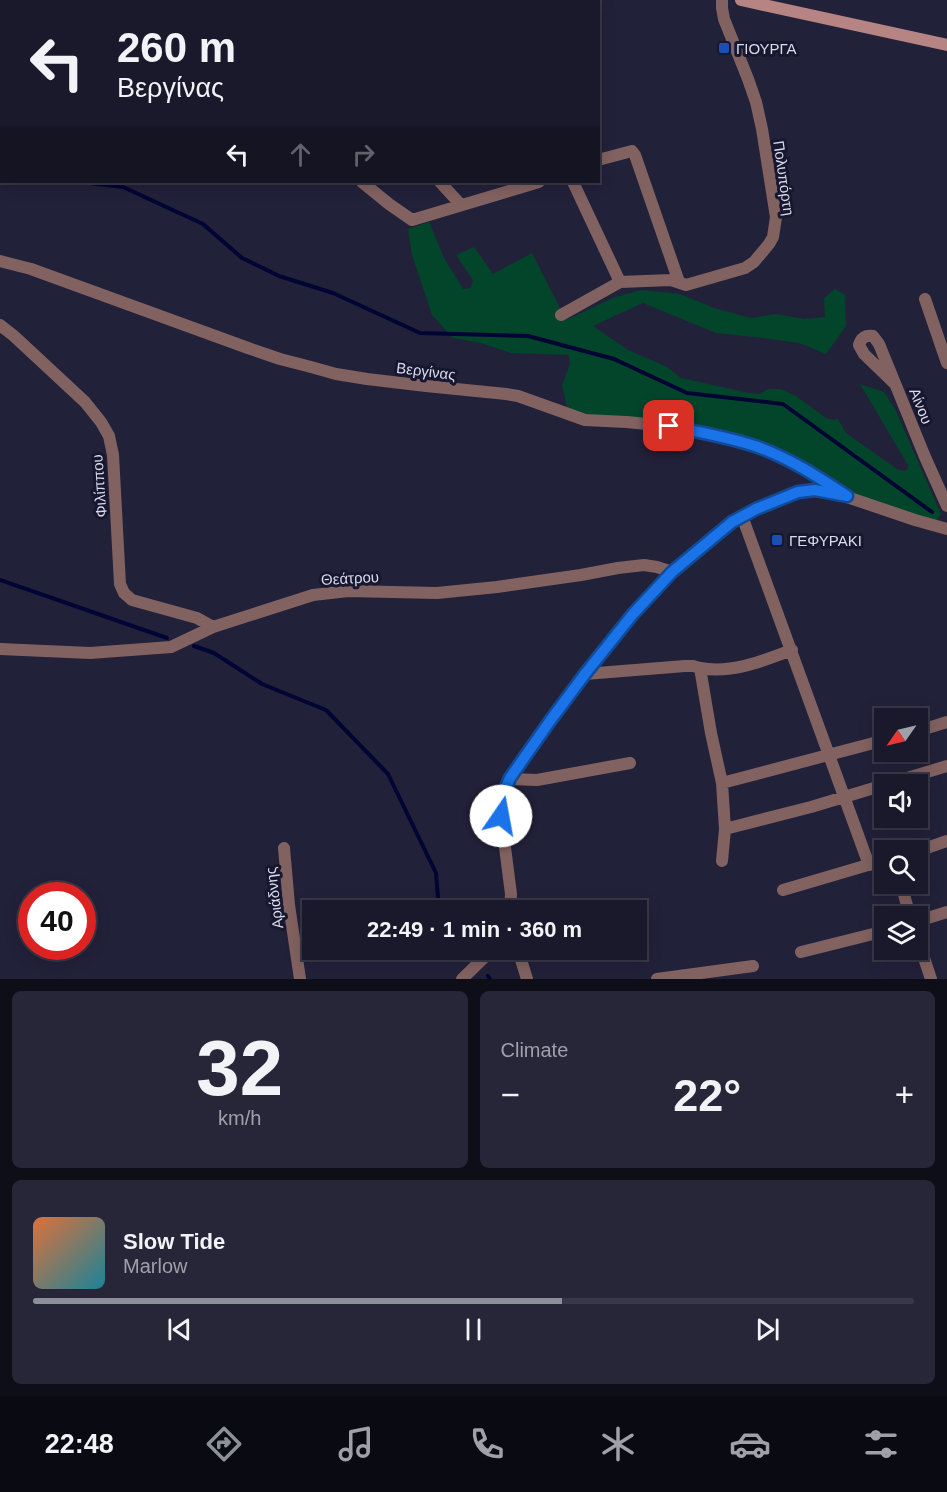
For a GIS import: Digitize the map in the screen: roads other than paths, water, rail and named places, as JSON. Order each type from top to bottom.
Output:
[{"type":"main road","points":[[741,0],[947,45]]},
{"type":"street","name":"Πολυπόρτη","points":[[561,315],[620,282],[671,280],[686,285],[745,268],[754,262],[773,237],[776,217],[762,129],[751,87],[724,19],[722,0]]},
{"type":"street","points":[[600,159],[632,151],[635,155],[679,282]]},
{"type":"street","points":[[363,183],[412,220],[519,184]]},
{"type":"street","points":[[441,183],[461,205]]},
{"type":"street","points":[[573,183],[620,282]]},
{"type":"street","name":"Βεργίνας","points":[[0,261],[31,269],[259,352],[328,372],[366,379],[518,396],[585,420],[669,426],[757,446],[807,470],[847,496]]},
{"type":"street","points":[[926,300],[947,363]]},
{"type":"street","name":"Φιλίππου","points":[[0,325],[85,402],[110,436],[120,584],[124,593],[132,600],[197,618],[213,627]]},
{"type":"street","name":"Αίνου","points":[[895,384],[947,506]]},
{"type":"street","points":[[511,900],[501,816],[504,792],[510,778],[585,674],[633,614],[672,572],[732,522],[798,492],[815,490],[847,496],[947,529]]},
{"type":"street","points":[[742,516],[869,865]]},
{"type":"street","name":"Θεάτρου","points":[[0,649],[90,653],[171,646],[213,627],[313,595],[348,591],[437,593],[497,587],[644,565],[672,572]]},
{"type":"street","points":[[585,674],[685,666],[715,670],[743,667],[792,650]]},
{"type":"street","points":[[700,668],[722,783],[725,829],[722,861]]},
{"type":"street","points":[[928,728],[947,722]]},
{"type":"street","points":[[722,783],[874,743]]},
{"type":"street","points":[[510,778],[537,780],[630,763]]},
{"type":"street","points":[[725,829],[811,807],[947,766]]},
{"type":"street","points":[[928,848],[947,841]]},
{"type":"street","name":"Αριάδνης","points":[[284,848],[289,905],[300,979]]},
{"type":"street","points":[[783,890],[874,863]]},
{"type":"street","points":[[928,918],[947,912]]},
{"type":"street","points":[[801,952],[874,934]]},
{"type":"street","points":[[462,979],[482,960]]},
{"type":"street","points":[[521,960],[527,979]]},
{"type":"street","points":[[925,960],[931,979]]},
{"type":"street","points":[[657,979],[753,966]]},
{"type":"waterway","points":[[89,183],[123,187],[203,224],[242,258],[279,276],[333,293],[420,333],[528,336],[614,359],[687,393],[783,404],[932,512]]},
{"type":"waterway","points":[[0,580],[167,638]]},
{"type":"waterway","points":[[194,646],[214,653],[262,684],[326,710],[388,774],[436,873],[438,900]]},
{"type":"place","name":"ΓΙΟΥΡΓΑ","points":[[724,48]]},
{"type":"place","name":"ΓΕΦΥΡΑΚΙ","points":[[777,540]]}]
